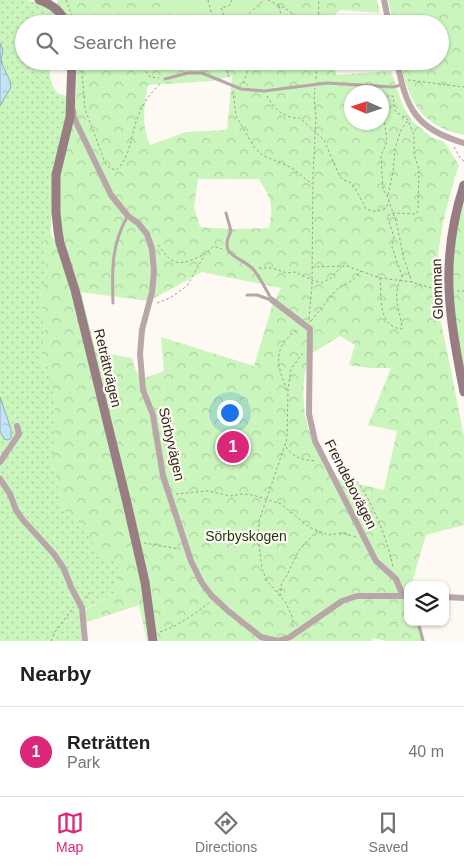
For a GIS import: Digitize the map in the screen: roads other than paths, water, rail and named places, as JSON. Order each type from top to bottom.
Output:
[{"type":"street","points":[[39,0],[54,7],[62,15]]},
{"type":"street","points":[[384,0],[387,15]]},
{"type":"street","name":"Sörbyvägen","points":[[72,70],[74,118],[116,203],[128,216],[138,223],[146,234],[152,249],[152,292],[142,330],[141,370],[143,390],[153,415],[163,476],[188,551],[202,583],[215,598],[260,637],[278,641],[290,637],[342,601],[357,596],[404,596]]},
{"type":"street","points":[[398,70],[400,82],[416,116],[429,128],[450,139],[464,143]]},
{"type":"street","name":"Reträttvägen","points":[[72,101],[68,129],[56,176],[58,231],[75,290],[136,543],[145,582],[153,638]]},
{"type":"street","name":"Glomman","points":[[464,185],[451,235],[448,259],[456,351],[464,392]]},
{"type":"street","name":"Frendebovägen","points":[[272,300],[310,329],[309,414],[315,441],[376,561],[394,576],[404,594]]},
{"type":"street","points":[[0,462],[19,434],[18,426]]},
{"type":"street","points":[[0,479],[10,494],[19,515],[54,554],[64,569],[82,608],[84,641]]},
{"type":"street","points":[[449,597],[464,598]]},
{"type":"lane","points":[[165,79],[188,73],[202,73],[241,88],[264,91],[342,84],[393,88],[400,82]]},
{"type":"lane","points":[[226,213],[231,231],[227,240],[227,249],[252,269],[272,300]]},
{"type":"lane","points":[[113,303],[112,259],[119,231],[128,216]]},
{"type":"lane","points":[[247,295],[257,295],[272,300]]},
{"type":"lane","points":[[419,626],[423,641]]},
{"type":"water","points":[[0,43],[3,50],[2,64],[11,87],[0,106]]},
{"type":"water","points":[[0,397],[11,429],[11,438],[8,440],[4,439],[0,431]]},
{"type":"place","name":"Reträtten","points":[[233,447]]},
{"type":"park label","name":"Sörbyskogen","points":[[246,536]]}]
